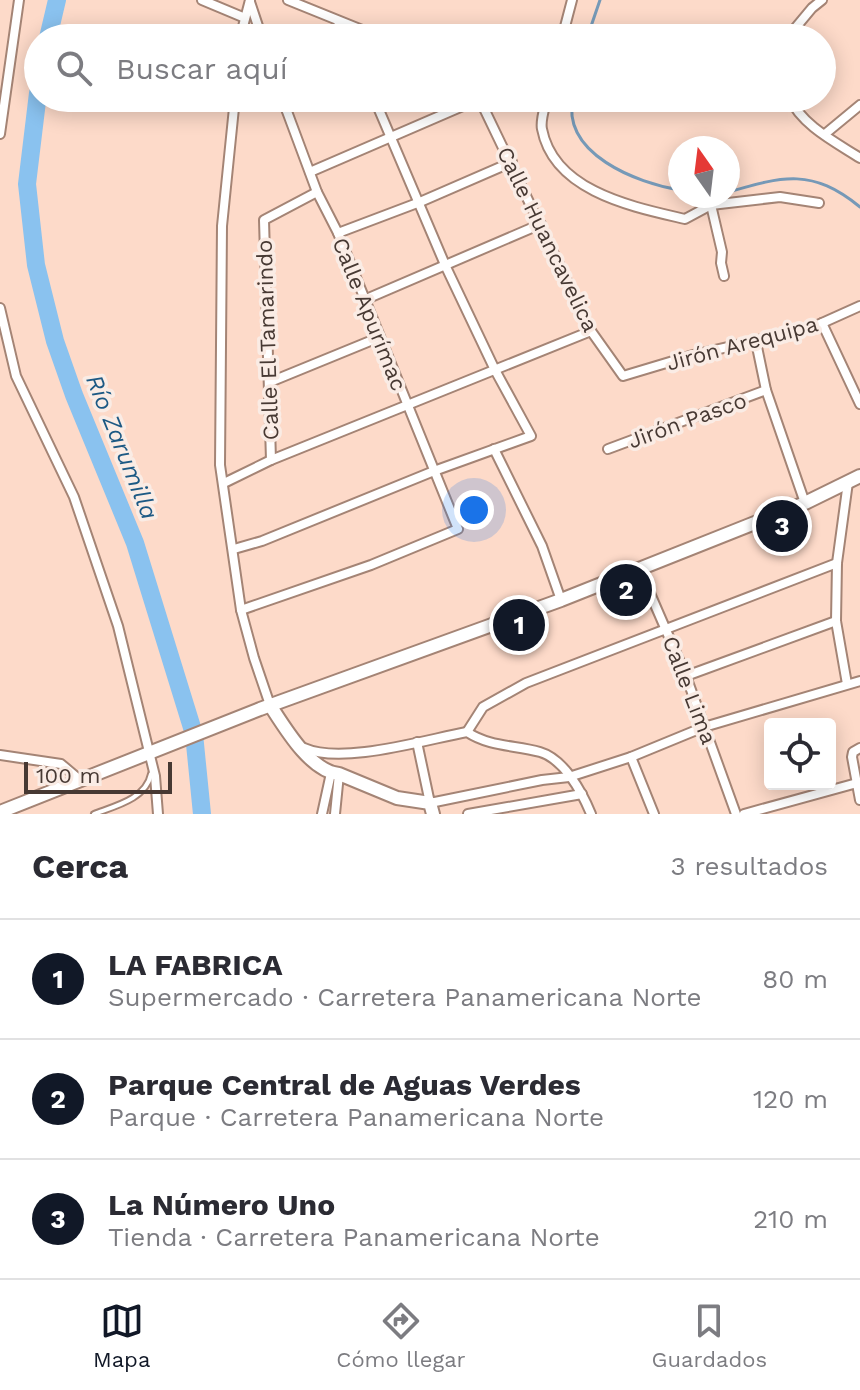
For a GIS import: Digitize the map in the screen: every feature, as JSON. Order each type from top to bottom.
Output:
[{"type":"main road","points":[[0,812],[265,707],[561,600],[805,503],[854,479]]},
{"type":"main road","points":[[265,707],[296,744],[335,774],[431,809]]},
{"type":"street","points":[[0,134],[19,0]]},
{"type":"street","points":[[202,0],[245,18]]},
{"type":"street","points":[[288,0],[346,24]]},
{"type":"street","points":[[566,24],[572,0]]},
{"type":"street","points":[[798,24],[822,0]]},
{"type":"street","points":[[244,24],[250,1]]},
{"type":"street","points":[[250,1],[257,24]]},
{"type":"street","points":[[825,134],[860,105]]},
{"type":"street","points":[[234,112],[222,226],[220,465],[241,610],[265,707]]},
{"type":"street","name":"Calle Apurímac","points":[[241,610],[371,565],[458,529],[338,233],[317,192],[287,112]]},
{"type":"street","points":[[234,549],[262,541],[434,471],[531,436],[495,370],[446,267],[380,112]]},
{"type":"street","points":[[310,172],[447,112]]},
{"type":"street","name":"Calle Huancavelica","points":[[486,112],[591,331],[623,376]]},
{"type":"street","points":[[544,112],[541,128],[551,151],[561,167],[587,187],[608,197],[685,219],[705,208]]},
{"type":"street","points":[[799,112],[860,158]]},
{"type":"street","points":[[338,233],[512,162]]},
{"type":"street","name":"Calle El Tamarindo","points":[[271,460],[264,220],[317,192]]},
{"type":"street","points":[[740,202],[780,197],[819,203]]},
{"type":"street","points":[[712,208],[724,276]]},
{"type":"street","points":[[364,300],[541,224]]},
{"type":"street","name":"Jirón Arequipa","points":[[623,376],[822,323],[860,306]]},
{"type":"street","points":[[0,308],[16,376],[74,497],[122,639],[153,751],[158,814]]},
{"type":"street","points":[[822,323],[860,404]]},
{"type":"street","points":[[224,483],[406,404],[591,331]]},
{"type":"street","points":[[270,382],[380,337]]},
{"type":"street","points":[[756,342],[766,390],[805,503]]},
{"type":"street","name":"Jirón Pasco","points":[[608,449],[766,390]]},
{"type":"street","points":[[494,449],[542,546],[561,600]]},
{"type":"street","points":[[847,684],[836,621],[837,563],[854,479]]},
{"type":"street","points":[[467,732],[483,707],[526,683],[837,563]]},
{"type":"street","name":"Calle Lima","points":[[639,568],[686,676],[736,814]]},
{"type":"street","points":[[686,676],[836,621]]},
{"type":"street","points":[[417,742],[431,809],[542,780],[569,777],[631,757],[704,727],[860,681]]},
{"type":"street","points":[[296,744],[316,753],[340,755],[467,732],[479,740],[543,753],[554,760],[582,794],[591,814]]},
{"type":"street","points":[[856,750],[860,800]]},
{"type":"street","points":[[0,755],[61,764],[80,780]]},
{"type":"street","points":[[631,757],[654,814]]},
{"type":"street","points":[[322,814],[335,774]]},
{"type":"street","points":[[335,774],[335,814]]},
{"type":"street","points":[[744,814],[857,783]]},
{"type":"street","points":[[468,814],[582,794]]},
{"type":"lane","points":[[94,814],[134,798],[150,781],[153,767]]},
{"type":"shaded area","points":[[637,575],[645,594],[614,606],[606,586]]},
{"type":"waterway","name":"Río Zarumilla","points":[[51,24],[57,0]]},
{"type":"waterway","points":[[592,24],[600,0]]},
{"type":"waterway","name":"Río Zarumilla","points":[[36,112],[27,184],[36,265],[55,341],[135,543],[194,734],[202,814]]},
{"type":"waterway","points":[[572,112],[579,135],[590,150],[624,173],[668,187]]},
{"type":"waterway","points":[[740,189],[782,179],[812,181],[827,186],[860,207]]},
{"type":"place","name":"La Número Uno","points":[[782,526]]},
{"type":"place","name":"Parque Central de Aguas Verdes","points":[[626,590]]},
{"type":"place","name":"LA FABRICA","points":[[519,625]]}]
